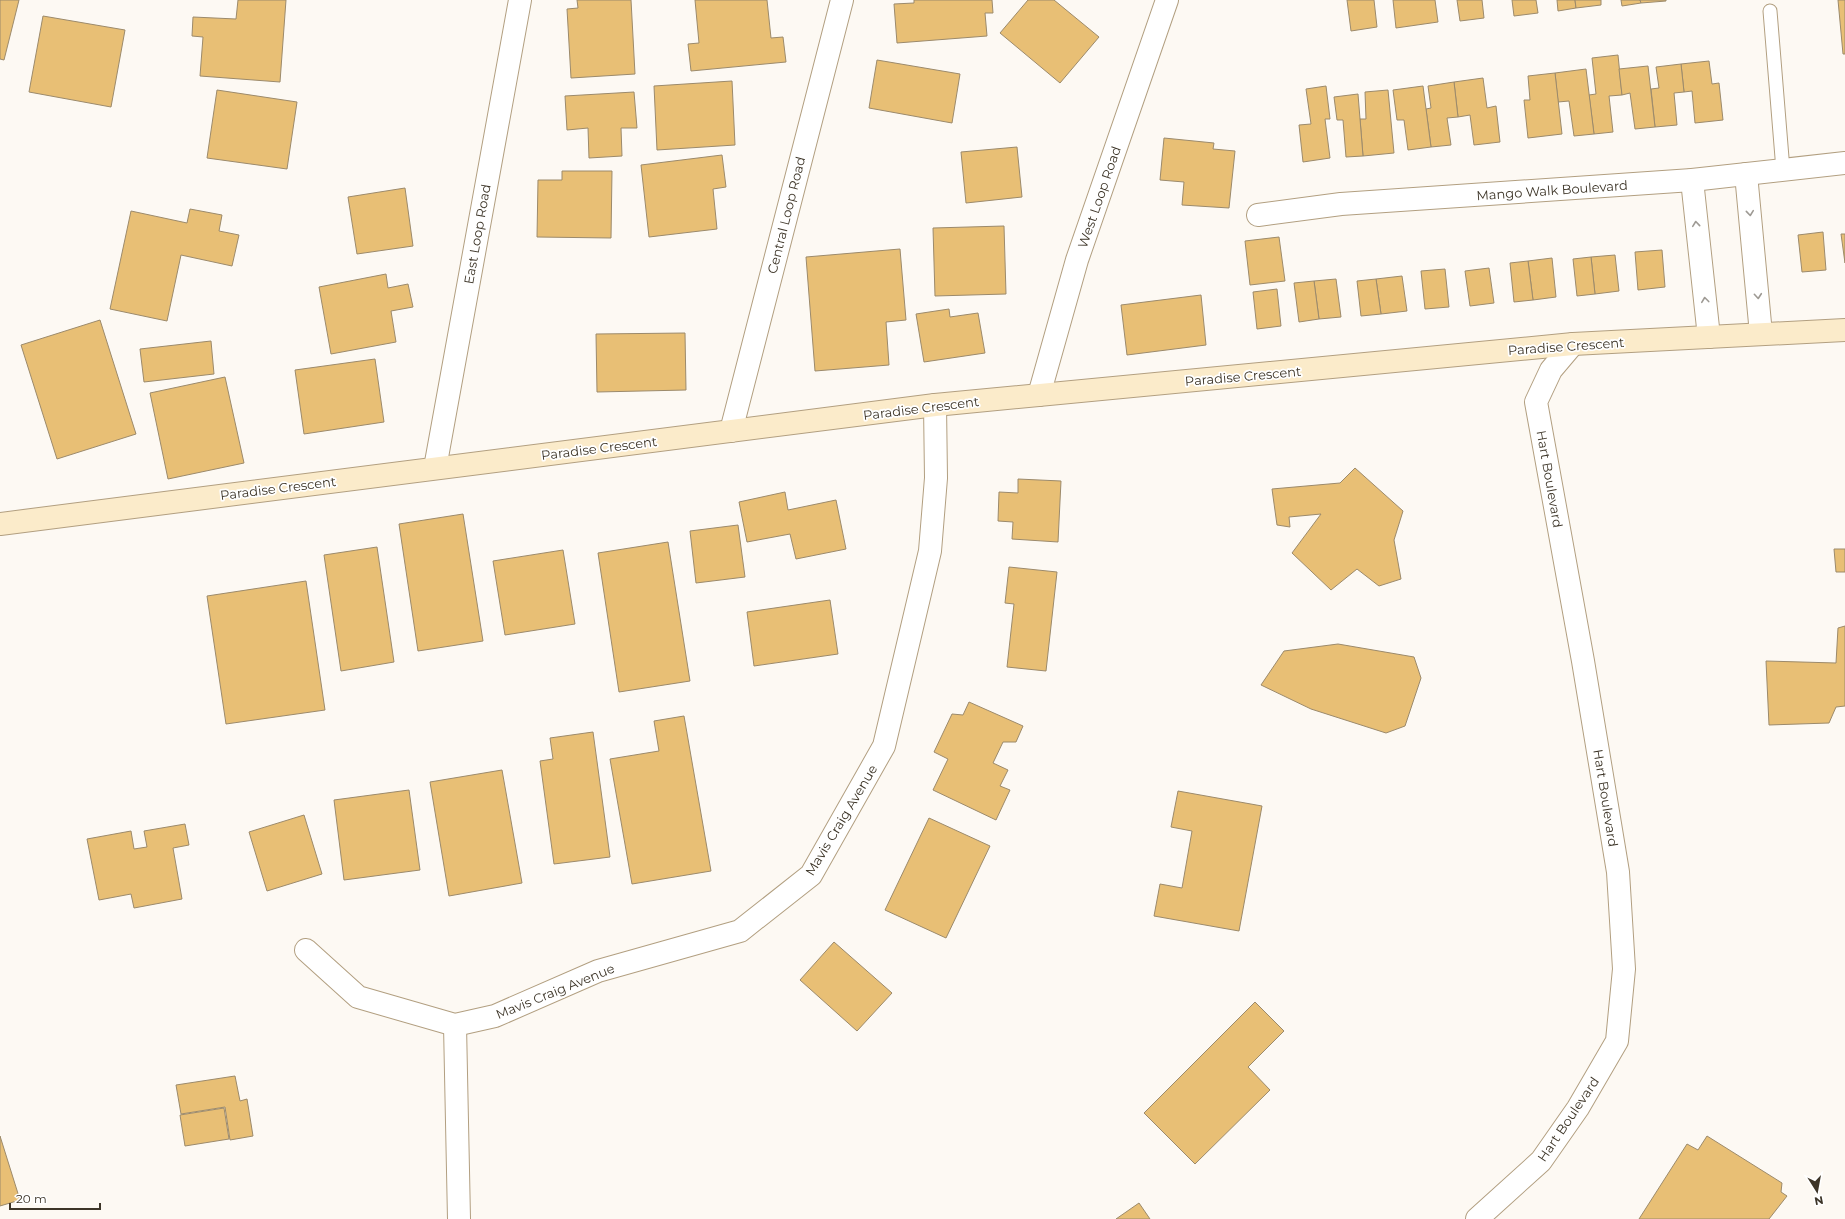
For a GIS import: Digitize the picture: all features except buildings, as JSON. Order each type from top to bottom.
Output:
[{"type":"street","name":"East Loop Road","points":[[435,468],[520,0]]},
{"type":"street","name":"Central Loop Road","points":[[731,431],[842,0]]},
{"type":"street","name":"West Loop Road","points":[[1039,395],[1077,260],[1167,0]]},
{"type":"street","name":"Mango Walk Boulevard","points":[[1258,215],[1341,204],[1692,180],[1845,163]]},
{"type":"street","points":[[1746,174],[1761,334]]},
{"type":"street","points":[[1692,180],[1709,337]]},
{"type":"street","name":"Paradise Crescent","points":[[0,524],[935,405],[1573,344],[1761,334],[1815,333],[1845,330]]},
{"type":"street","name":"Hart Boulevard","points":[[1477,1219],[1541,1161],[1578,1108],[1616,1041],[1617,1033],[1624,969],[1618,872],[1583,661],[1536,402],[1551,370],[1573,344]]},
{"type":"street","name":"Mavis Craig Avenue","points":[[306,950],[358,997],[455,1025],[496,1016],[598,972],[740,931],[811,875],[884,746],[930,551],[936,478],[935,405]]},
{"type":"street","points":[[455,1025],[459,1219]]},
{"type":"lane","points":[[1770,11],[1783,170]]}]
